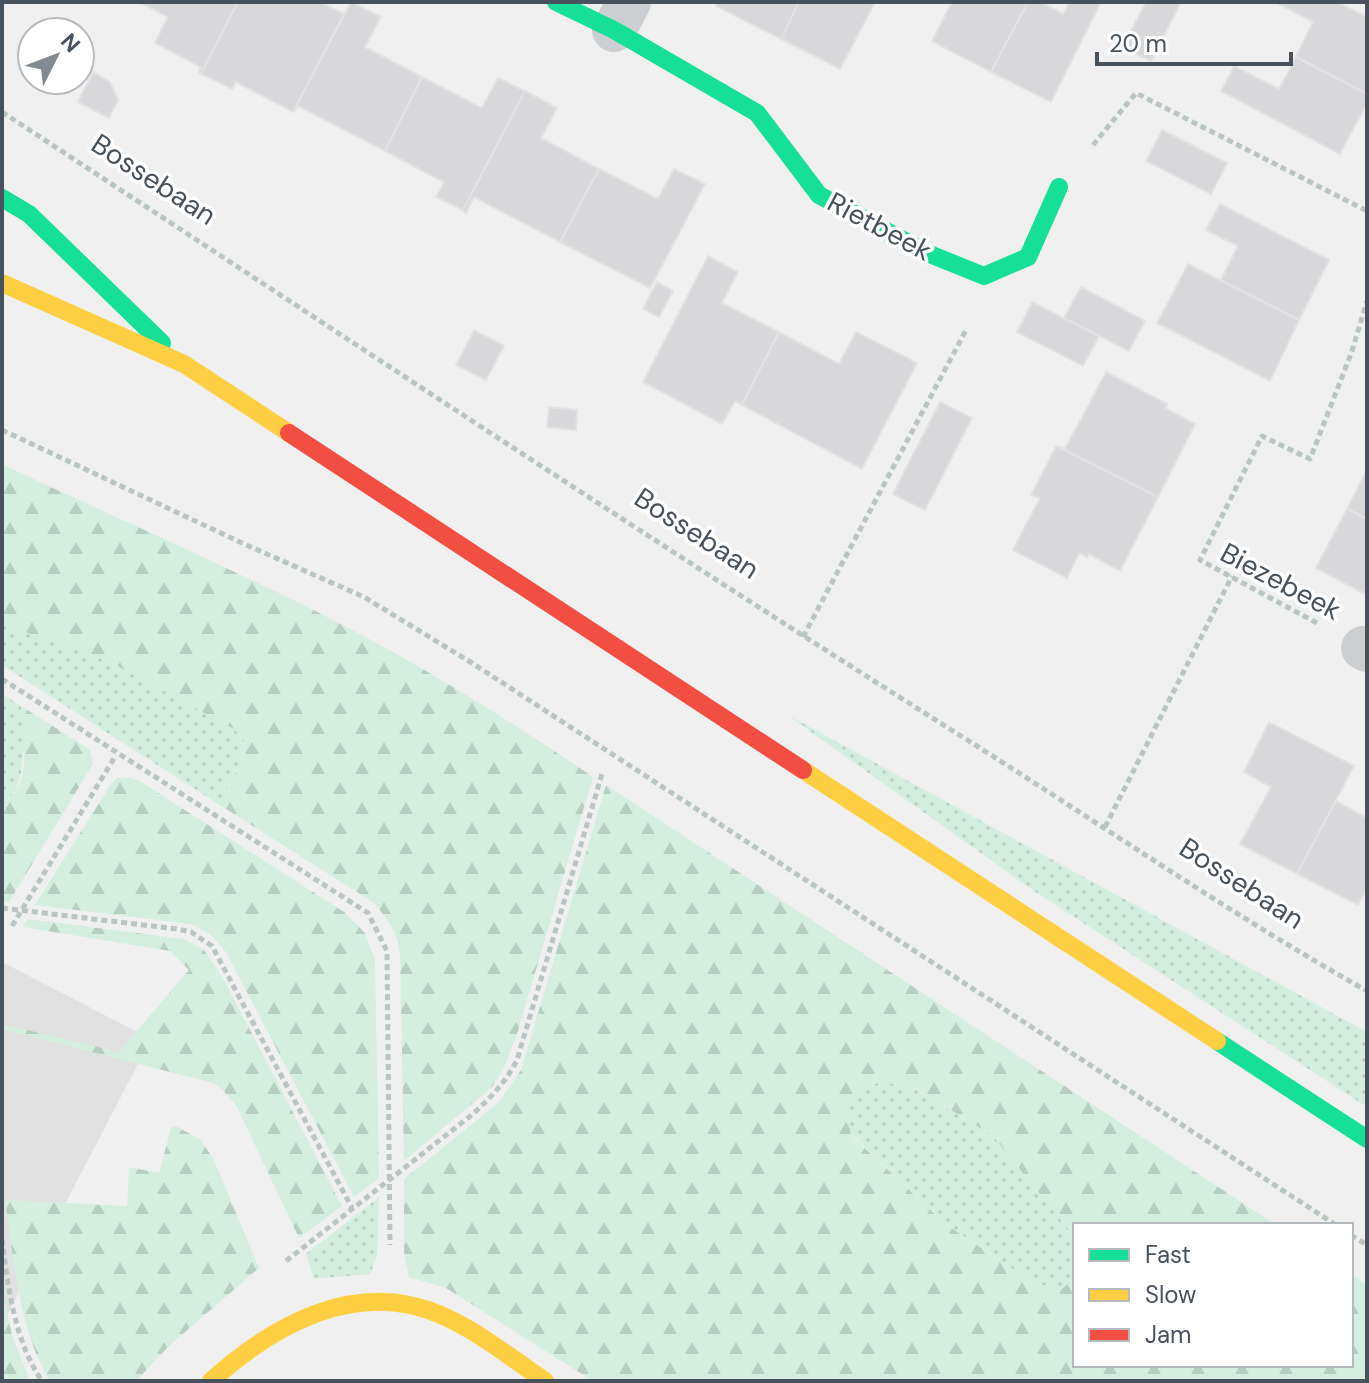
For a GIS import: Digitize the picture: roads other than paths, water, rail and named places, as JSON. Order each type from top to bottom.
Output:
[{"type":"street","name":"Rietbeek","points":[[556,2],[622,16],[757,113],[819,195],[927,253],[984,276],[1028,257],[1059,187]]},
{"type":"street","points":[[2,198],[29,214],[184,364]]},
{"type":"street","points":[[2,283],[184,364],[1367,1139]]},
{"type":"street","points":[[211,1381],[246,1348],[290,1322],[336,1307],[391,1300],[437,1313],[464,1327],[545,1381]]}]
